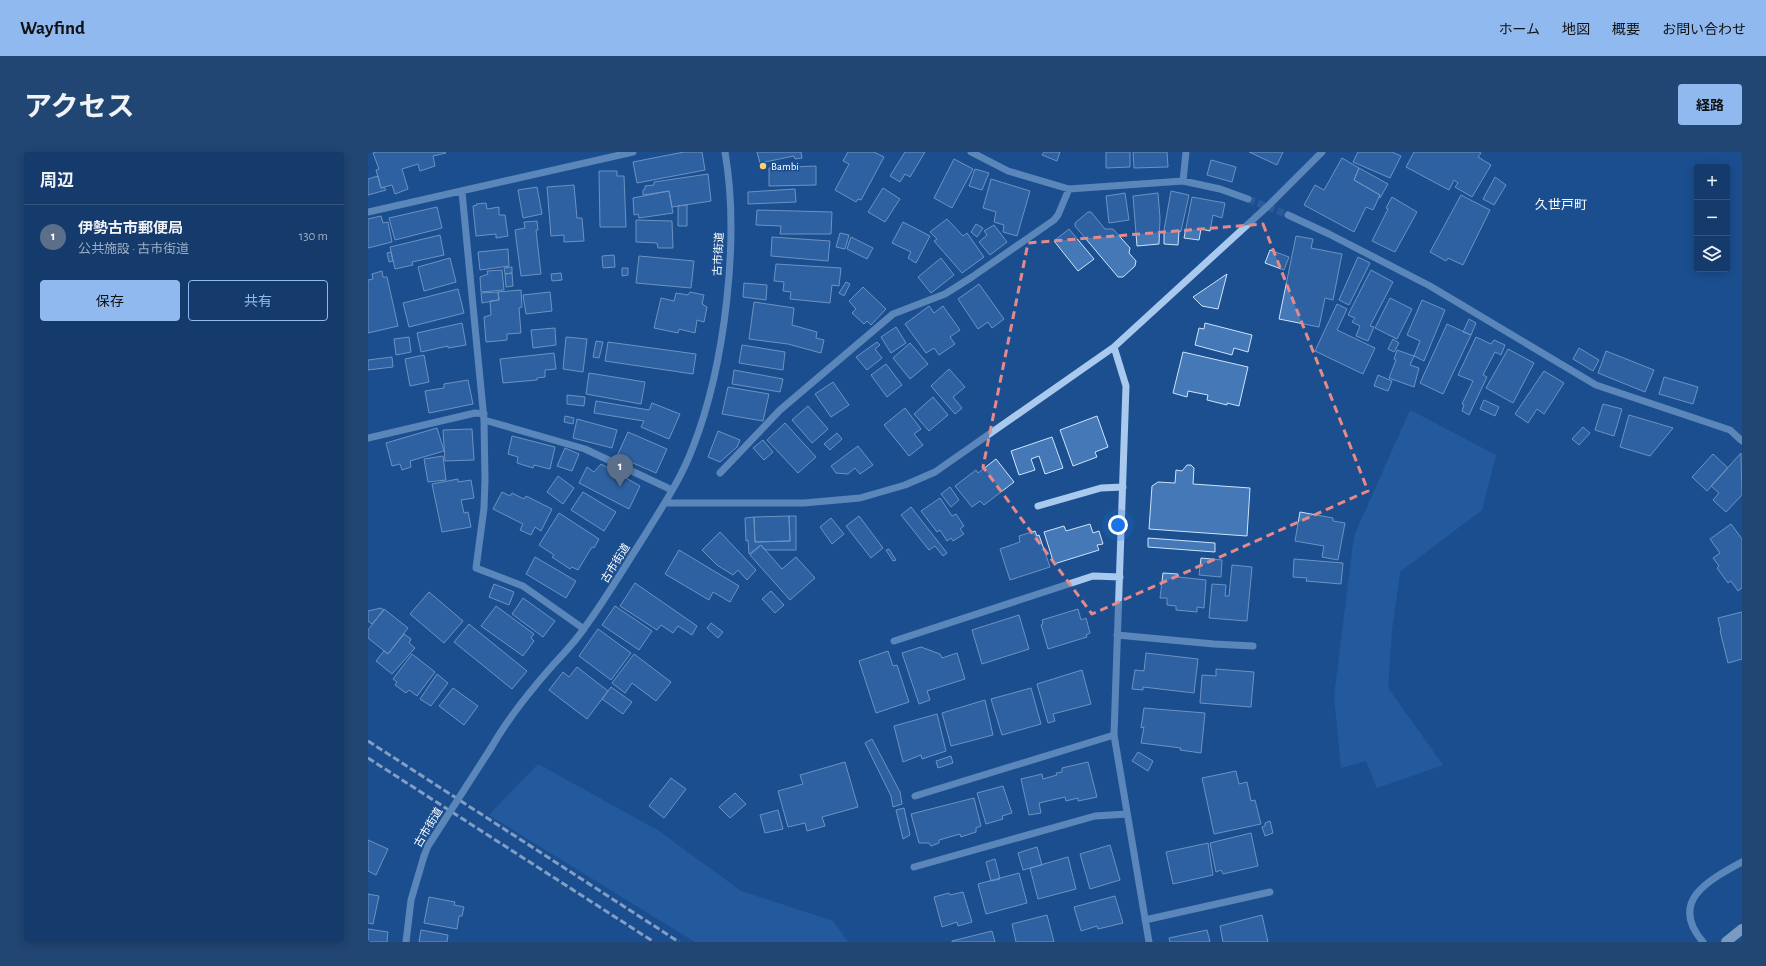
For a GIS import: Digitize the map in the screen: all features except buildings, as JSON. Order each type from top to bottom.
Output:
[{"type":"main road","points":[[1726,942],[1742,930]]},
{"type":"street","points":[[368,212],[445,194],[462,192],[633,152]]},
{"type":"street","name":"古市街道","points":[[406,942],[411,900],[416,879],[428,846],[499,734],[532,689],[584,629],[620,577],[665,503],[692,449],[701,423],[716,367],[727,292],[730,229],[728,170],[725,152]]},
{"type":"street","points":[[971,152],[1008,171],[1069,189],[1183,181],[1220,189],[1248,198]]},
{"type":"street","points":[[1183,181],[1186,152]]},
{"type":"street","points":[[665,503],[804,503],[860,498],[905,485],[935,472],[1114,347],[1270,204],[1322,152]]},
{"type":"street","points":[[720,473],[780,410],[893,314],[945,294],[1054,220],[1058,215],[1069,189]]},
{"type":"street","points":[[462,192],[484,417],[484,508],[476,568],[523,586],[584,629]]},
{"type":"street","points":[[1288,215],[1367,253],[1430,286],[1596,385],[1730,430],[1742,441]]},
{"type":"street","points":[[1114,347],[1126,386],[1114,735],[1149,942]]},
{"type":"street","points":[[368,438],[475,413],[585,449],[672,490]]},
{"type":"street","points":[[1038,506],[1101,488],[1123,487]]},
{"type":"street","points":[[894,642],[1093,576],[1120,577]]},
{"type":"street","points":[[1117,635],[1253,646]]},
{"type":"street","points":[[915,796],[1114,735]]},
{"type":"street","points":[[914,867],[1095,816],[1127,814]]},
{"type":"street","points":[[1703,942],[1694,932],[1690,918],[1690,906],[1696,893],[1705,884],[1742,862]]},
{"type":"street","points":[[1145,920],[1270,892]]},
{"type":"highlighted area","points":[[1263,224],[1368,491],[1092,614],[983,467],[1028,243]]},
{"type":"shaded area","points":[[1410,410],[1496,455],[1482,510],[1400,572],[1392,630],[1388,688],[1443,765],[1377,788],[1366,761],[1341,768],[1334,697],[1354,536]]},
{"type":"shaded area","points":[[538,764],[659,831],[741,891],[833,921],[848,942],[695,942],[489,815]]},
{"type":"tunnel","points":[[1248,199],[1288,215]]},
{"type":"railway","points":[[368,741],[679,942]]},
{"type":"railway","points":[[368,758],[654,942]]},
{"type":"place","name":"Bambi","points":[[763,166]]},
{"type":"place","name":"伊勢古市郵便局","points":[[620,487]]},
{"type":"district","name":"久世戸町","points":[[1561,204]]}]
